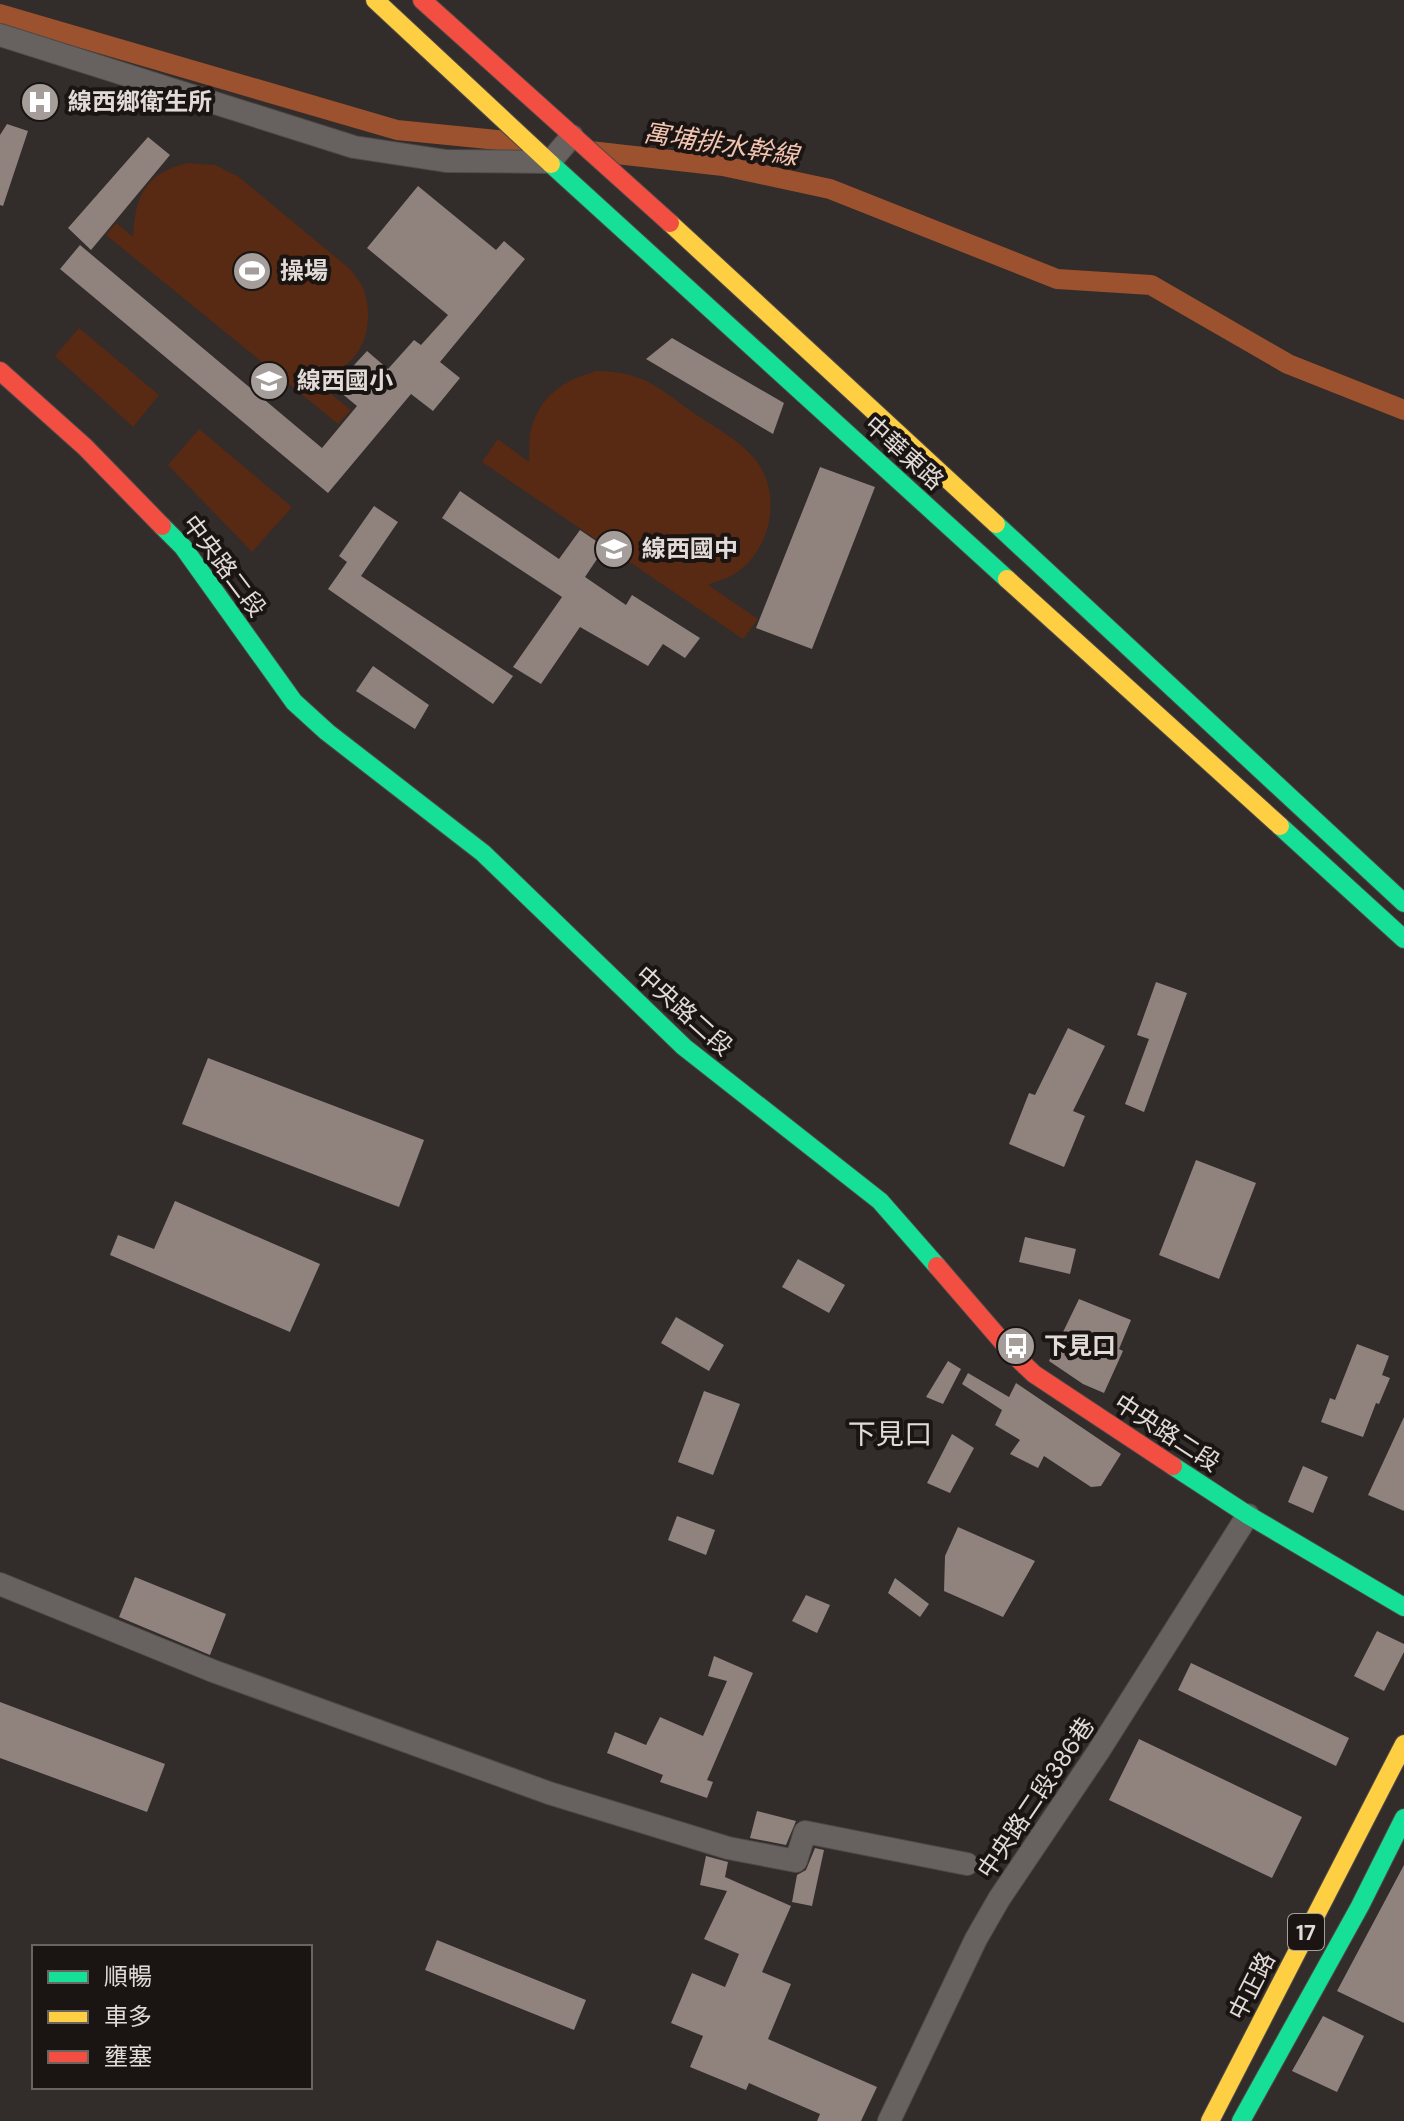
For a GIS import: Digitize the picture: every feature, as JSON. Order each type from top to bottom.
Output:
[{"type":"main road","name":"中華東路","points":[[375,0],[1404,939]]},
{"type":"main road","name":"中華東路","points":[[422,0],[760,304],[1404,903]]},
{"type":"main road","name":"中央路二段","points":[[0,371],[85,447],[183,547],[294,702],[327,732],[483,853],[684,1047],[880,1201],[1034,1374],[1248,1515],[1404,1607]]},
{"type":"main road","name":"中正路","points":[[1213,2120],[1404,1744]]},
{"type":"main road","name":"17","points":[[1241,2121],[1360,1906],[1404,1818]]},
{"type":"street","points":[[0,35],[354,147],[446,161],[550,162],[572,136]]},
{"type":"street","name":"中央路二段386巷","points":[[889,2121],[976,1939],[999,1899],[1098,1752],[1248,1515]]},
{"type":"street","points":[[0,1584],[213,1671],[537,1789],[728,1848],[796,1861],[805,1832],[967,1864]]},
{"type":"shaded area","points":[[188,163],[215,165],[239,177],[350,269],[362,285],[368,313],[365,337],[360,348],[346,365],[310,377],[351,410],[338,424],[106,235],[116,223],[133,237],[136,210],[145,188],[162,173]]},
{"type":"shaded area","points":[[79,328],[159,395],[133,427],[55,356]]},
{"type":"shaded area","points":[[596,371],[626,374],[650,383],[737,442],[758,463],[765,477],[771,507],[764,537],[748,563],[733,575],[708,585],[758,619],[743,639],[482,462],[498,439],[529,462],[530,433],[541,407],[564,385]]},
{"type":"shaded area","points":[[199,429],[292,507],[252,552],[168,465]]},
{"type":"building","points":[[7,124],[28,131],[3,206],[0,205],[0,135]]},
{"type":"building","points":[[148,137],[170,155],[91,250],[68,228]]},
{"type":"building","points":[[418,186],[496,250],[504,241],[525,259],[440,362],[460,378],[433,411],[411,394],[328,493],[60,269],[80,245],[322,448],[357,406],[334,387],[367,351],[388,369],[414,340],[421,345],[448,315],[367,248]]},
{"type":"building","points":[[672,338],[784,403],[773,434],[646,359]]},
{"type":"building","points":[[820,467],[875,487],[812,649],[756,628]]},
{"type":"building","points":[[460,491],[559,559],[580,530],[605,547],[585,577],[626,605],[632,595],[700,638],[685,658],[663,644],[648,666],[580,627],[541,684],[513,667],[562,597],[442,518]]},
{"type":"building","points":[[374,506],[398,522],[361,576],[513,676],[493,704],[328,589],[347,562],[339,556]]},
{"type":"building","points":[[373,666],[429,705],[415,729],[356,691]]},
{"type":"building","points":[[1156,982],[1187,993],[1144,1112],[1125,1104],[1149,1039],[1137,1035]]},
{"type":"building","points":[[1068,1028],[1105,1046],[1073,1111],[1085,1116],[1064,1167],[1009,1144],[1029,1093],[1035,1095]]},
{"type":"building","points":[[208,1058],[424,1140],[399,1207],[182,1124]]},
{"type":"building","points":[[1196,1160],[1256,1183],[1219,1279],[1159,1255]]},
{"type":"building","points":[[175,1201],[320,1264],[290,1332],[110,1255],[118,1235],[154,1249]]},
{"type":"building","points":[[1025,1237],[1076,1249],[1070,1274],[1019,1262]]},
{"type":"building","points":[[798,1259],[845,1285],[829,1313],[782,1287]]},
{"type":"building","points":[[1079,1299],[1131,1320],[1119,1349],[1123,1351],[1104,1393],[1083,1384],[1049,1361]]},
{"type":"building","points":[[676,1317],[724,1345],[709,1371],[661,1343]]},
{"type":"building","points":[[1357,1344],[1389,1356],[1382,1375],[1390,1378],[1363,1437],[1321,1422],[1330,1398],[1335,1400]]},
{"type":"building","points":[[948,1361],[961,1369],[943,1404],[926,1397]]},
{"type":"building","points":[[968,1373],[1009,1397],[1016,1383],[1121,1454],[1101,1486],[1091,1487],[1044,1456],[1038,1468],[1010,1454],[1020,1440],[995,1425],[1002,1410],[962,1384]]},
{"type":"building","points":[[704,1391],[740,1404],[713,1475],[678,1462]]},
{"type":"building","points":[[1404,1417],[1404,1511],[1368,1495]]},
{"type":"building","points":[[952,1434],[974,1448],[950,1493],[927,1483]]},
{"type":"building","points":[[1303,1466],[1328,1477],[1313,1513],[1288,1502]]},
{"type":"building","points":[[677,1516],[715,1530],[706,1555],[668,1540]]},
{"type":"building","points":[[958,1527],[1035,1561],[1003,1617],[944,1591],[945,1556]]},
{"type":"building","points":[[135,1577],[226,1614],[210,1655],[119,1617]]},
{"type":"building","points":[[895,1578],[929,1604],[920,1617],[888,1593]]},
{"type":"building","points":[[806,1595],[830,1605],[817,1633],[792,1621]]},
{"type":"building","points":[[1377,1631],[1404,1644],[1404,1652],[1384,1691],[1354,1676]]},
{"type":"building","points":[[714,1656],[753,1673],[707,1780],[713,1782],[707,1798],[660,1782],[663,1775],[607,1753],[615,1732],[646,1745],[660,1717],[703,1736],[727,1681],[708,1676]]},
{"type":"building","points":[[1191,1663],[1349,1738],[1336,1766],[1178,1690]]},
{"type":"building","points":[[0,1702],[165,1764],[147,1812],[0,1758]]},
{"type":"building","points":[[1139,1739],[1302,1817],[1272,1878],[1109,1800]]},
{"type":"building","points":[[757,1811],[796,1821],[786,1845],[750,1838]]},
{"type":"building","points":[[815,1848],[824,1850],[812,1906],[792,1902],[797,1875],[806,1870]]},
{"type":"building","points":[[706,1856],[728,1862],[725,1877],[791,1906],[762,1972],[791,1984],[768,2039],[877,2087],[861,2121],[817,2121],[820,2114],[749,2083],[746,2090],[690,2067],[703,2036],[671,2023],[692,1973],[725,1987],[739,1954],[704,1939],[727,1891],[700,1885]]},
{"type":"building","points":[[1404,1865],[1404,2023],[1337,1991]]},
{"type":"building","points":[[437,1940],[586,2000],[574,2030],[425,1970]]},
{"type":"building","points":[[1323,2016],[1364,2036],[1337,2092],[1292,2071]]},
{"type":"waterway","name":"寓埔排水幹線","points":[[0,14],[397,130],[527,143]]},
{"type":"waterway","name":"寓埔排水幹線","points":[[590,151],[723,166],[830,189],[1057,279],[1151,285],[1288,364],[1404,410]]},
{"type":"traffic: fast","points":[[551,164],[1007,579]]},
{"type":"traffic: fast","points":[[996,524],[1404,903]]},
{"type":"traffic: fast","points":[[162,526],[183,547],[294,702],[327,732],[483,853],[684,1047],[880,1201],[937,1266]]},
{"type":"traffic: fast","points":[[1280,826],[1404,939]]},
{"type":"traffic: fast","points":[[1173,1466],[1248,1515],[1404,1607]]},
{"type":"traffic: fast","points":[[1241,2121],[1360,1906],[1404,1818]]},
{"type":"traffic: slow","points":[[375,0],[551,164]]},
{"type":"traffic: slow","points":[[670,223],[996,524]]},
{"type":"traffic: slow","points":[[1007,579],[1280,826]]},
{"type":"traffic: slow","points":[[1210,2121],[1404,1744]]},
{"type":"traffic: jam","points":[[422,0],[670,223]]},
{"type":"traffic: jam","points":[[0,371],[85,447],[162,526]]},
{"type":"traffic: jam","points":[[937,1266],[1034,1374],[1173,1466]]},
{"type":"place","name":"線西鄉衛生所","points":[[40,102]]},
{"type":"place","name":"操場","points":[[252,271]]},
{"type":"place","name":"線西國小","points":[[269,381]]},
{"type":"place","name":"線西國中","points":[[614,549]]},
{"type":"place","name":"下見口","points":[[1016,1346]]},
{"type":"district","name":"下見口","points":[[890,1434]]}]
